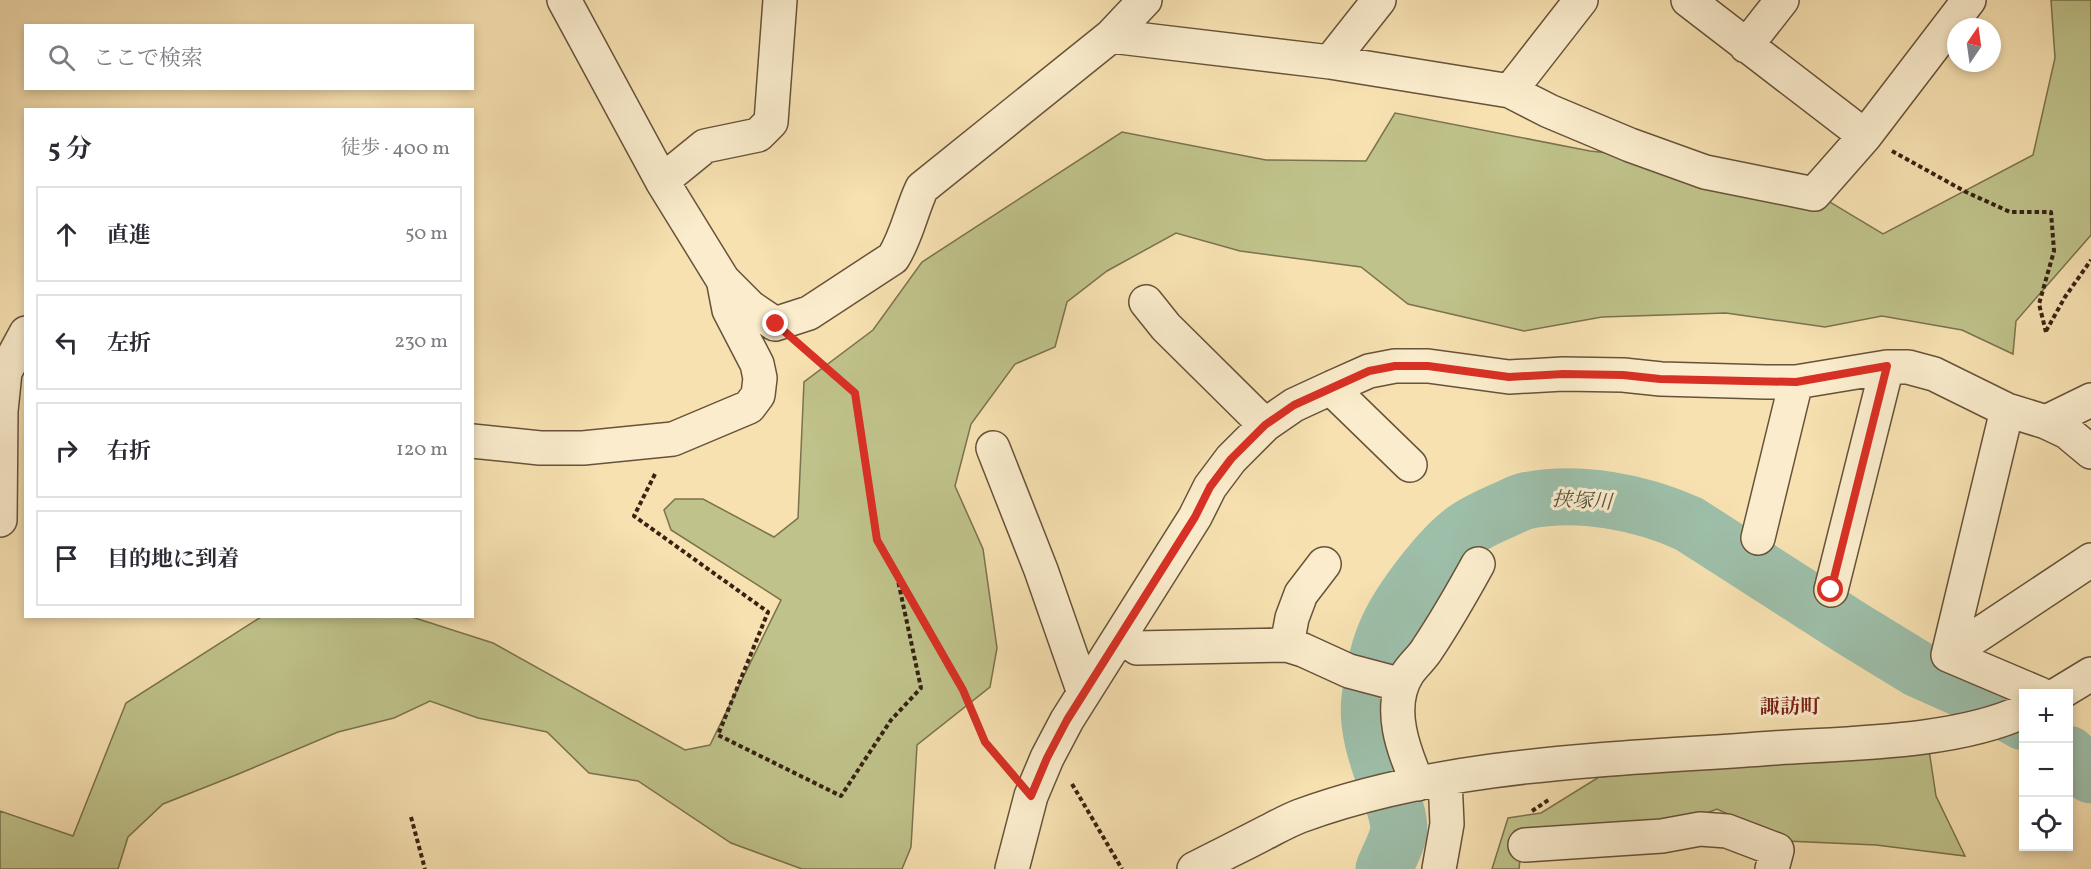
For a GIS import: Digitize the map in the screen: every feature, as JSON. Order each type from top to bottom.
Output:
[{"type":"street","points":[[564,0],[662,181],[723,280],[750,307],[776,324],[809,313],[893,258],[901,245],[913,206],[922,188],[1111,36],[1145,0]]},
{"type":"street","points":[[662,181],[705,146],[758,135],[771,122],[780,0]]},
{"type":"street","points":[[1330,62],[1379,0]]},
{"type":"street","points":[[1510,91],[1581,0]]},
{"type":"street","points":[[1688,0],[1865,136]]},
{"type":"street","points":[[1746,46],[1782,0]]},
{"type":"street","points":[[1111,36],[1330,62],[1510,91],[1549,111],[1629,145],[1705,172],[1814,194],[1865,136],[1969,0]]},
{"type":"street","points":[[474,441],[540,448],[583,448],[673,439],[749,407],[758,395],[760,378],[758,364],[729,310],[723,280]]},
{"type":"street","points":[[1146,302],[1166,327],[1265,425]]},
{"type":"street","points":[[0,520],[1,411],[10,373],[24,338]]},
{"type":"street","points":[[1012,869],[1031,796],[1047,758],[1084,693],[1195,517],[1210,487],[1231,459],[1265,425],[1294,405],[1369,371],[1395,366],[1428,366],[1509,377],[1563,374],[1623,375],[1660,379],[1796,382],[1887,366],[1908,368],[1934,374],[2007,410],[2046,422],[2067,432],[2091,452]]},
{"type":"street","points":[[1831,590],[1887,366]]},
{"type":"street","points":[[1758,538],[1796,382]]},
{"type":"street","points":[[1333,387],[1339,396],[1410,465]]},
{"type":"street","points":[[2046,422],[2091,400]]},
{"type":"street","points":[[1948,655],[2007,410]]},
{"type":"street","points":[[993,448],[1041,570],[1084,693]]},
{"type":"street","points":[[1948,655],[2091,560]]},
{"type":"street","points":[[1287,645],[1292,618],[1301,594],[1324,564]]},
{"type":"street","points":[[1121,635],[1137,648],[1287,645],[1384,680],[1408,672],[1426,652],[1478,564]]},
{"type":"street","points":[[1948,655],[2030,689]]},
{"type":"street","points":[[2065,689],[2091,674]]},
{"type":"street","points":[[1384,680],[1397,707],[1409,762],[1424,783],[1447,824],[1439,869]]},
{"type":"street","points":[[1194,869],[1297,817],[1332,805],[1424,783],[1504,770],[1910,738],[1989,724],[2019,713]]},
{"type":"street","points":[[1525,845],[1662,836],[1700,829],[1718,830],[1727,831],[1777,850],[1772,869]]},
{"type":"path","points":[[1865,136],[1966,192],[2010,212],[2051,212],[2054,251],[2039,304],[2046,332],[2065,297],[2091,260]]},
{"type":"path","points":[[776,324],[855,393],[877,540],[963,690],[985,742],[1031,796]]},
{"type":"path","points":[[673,439],[634,516],[768,612],[718,735],[841,796],[891,720],[921,688],[897,576]]},
{"type":"path","points":[[1047,758],[1070,782],[1122,869]]},
{"type":"path","points":[[411,817],[426,869]]},
{"type":"green space","points":[[2051,0],[2091,0],[2091,235],[2016,321],[2013,354],[1962,330],[1882,316],[1825,327],[1726,313],[1602,317],[1524,331],[1408,304],[1361,267],[1240,251],[1176,233],[1107,271],[1067,302],[1055,347],[1015,364],[971,424],[955,486],[983,549],[997,648],[990,687],[917,745],[911,847],[902,869],[802,869],[731,843],[638,781],[589,773],[547,732],[478,718],[430,701],[394,718],[338,732],[163,804],[128,837],[118,869],[0,869],[0,811],[73,836],[126,703],[259,618],[415,618],[493,643],[685,750],[710,745],[781,600],[671,530],[664,510],[675,499],[703,499],[774,537],[798,518],[804,382],[873,330],[922,262],[1122,132],[1266,160],[1366,161],[1395,113],[1590,151],[1778,171],[1883,234],[2033,155],[2055,58]]},
{"type":"green space","points":[[1929,750],[1936,796],[1965,856],[1876,845],[1786,841],[1717,809],[1660,831],[1522,842],[1519,869],[1492,869],[1508,818],[1541,813],[1599,777]]},
{"type":"waterway","name":"挟塚川","points":[[1384,869],[1399,829],[1395,807],[1374,746],[1369,710],[1374,671],[1384,636],[1411,590],[1432,562],[1454,539],[1478,522],[1525,501],[1566,497],[1609,500],[1651,510],[1689,524],[1918,669],[1972,693],[2019,719]]},
{"type":"waterway","name":"挟塚川","points":[[2073,759],[2091,775]]},
{"type":"district","name":"諏訪町","points":[[1790,708]]},
{"type":"route","points":[[776,324],[855,393],[877,540],[963,690],[985,742],[1031,796],[1047,758],[1067,720],[1195,517],[1210,487],[1231,459],[1265,425],[1294,405],[1369,371],[1395,366],[1428,366],[1509,377],[1563,374],[1623,375],[1660,379],[1796,382],[1887,366],[1831,590]]}]
